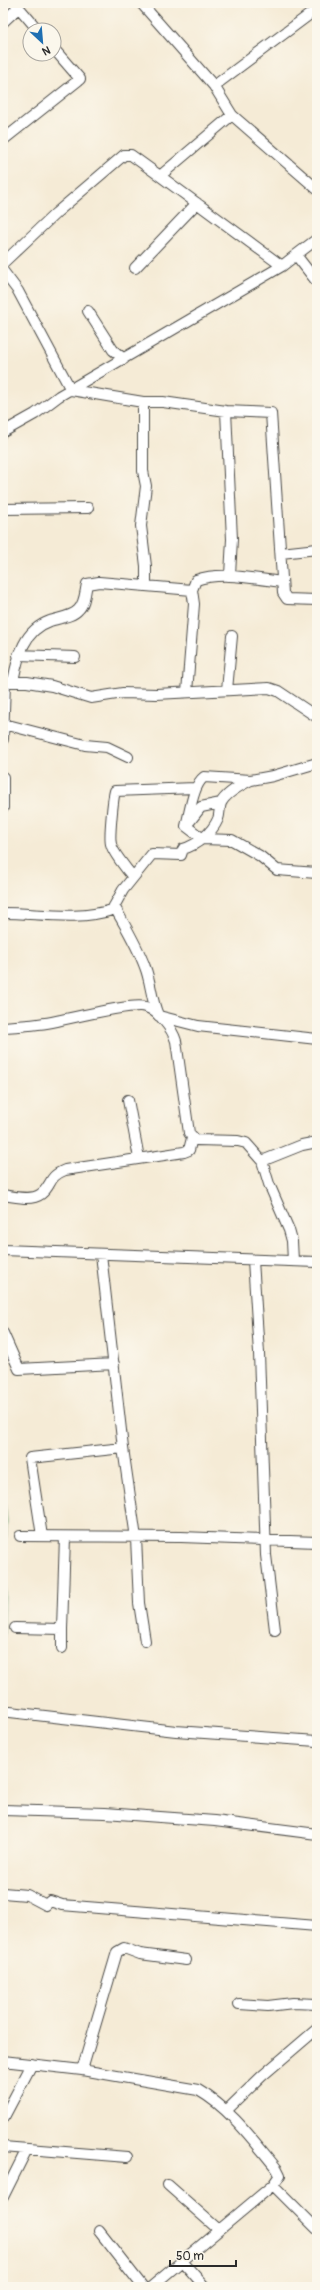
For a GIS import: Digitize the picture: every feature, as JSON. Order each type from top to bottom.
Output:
[{"type":"street","points":[[145,4],[214,86],[232,115],[317,189]]},
{"type":"street","points":[[3,22],[17,5],[31,22]]},
{"type":"street","points":[[214,86],[317,9]]},
{"type":"street","points":[[3,140],[80,79],[62,58]]},
{"type":"street","points":[[160,176],[232,115]]},
{"type":"street","points":[[3,263],[56,213],[124,155],[131,155],[282,266]]},
{"type":"street","points":[[135,268],[197,203]]},
{"type":"street","points":[[3,432],[124,358],[282,266],[317,239]]},
{"type":"street","points":[[296,255],[317,282]]},
{"type":"street","points":[[3,271],[18,291],[72,390]]},
{"type":"street","points":[[88,311],[113,350],[124,358]]},
{"type":"street","points":[[72,390],[143,402],[163,402],[226,411],[271,413],[283,593],[288,598],[317,600]]},
{"type":"street","points":[[143,402],[143,471],[146,486],[142,526],[146,566],[146,585]]},
{"type":"street","points":[[226,411],[232,539],[230,575]]},
{"type":"street","points":[[3,509],[88,508]]},
{"type":"street","points":[[281,553],[317,549]]},
{"type":"street","points":[[187,692],[188,660],[194,604],[192,590],[196,580],[230,575],[244,579],[282,582]]},
{"type":"street","points":[[3,739],[7,682],[18,655],[30,634],[39,626],[78,610],[83,602],[87,584],[99,582],[192,590]]},
{"type":"street","points":[[226,690],[232,636]]},
{"type":"street","points":[[18,655],[75,657]]},
{"type":"street","points":[[7,682],[52,686],[91,698],[123,693],[156,694],[269,688],[278,691],[317,717]]},
{"type":"street","points":[[4,724],[85,744],[107,746],[128,758]]},
{"type":"street","points":[[186,826],[195,788],[198,781],[204,777],[250,780],[273,776],[317,763]]},
{"type":"street","points":[[3,777],[3,808]]},
{"type":"street","points":[[3,913],[80,915],[101,914],[112,910],[122,890],[152,854],[181,855],[183,849],[193,846],[202,839],[219,818],[221,803],[231,792],[250,780]]},
{"type":"street","points":[[133,877],[122,861],[116,857],[110,843],[115,791],[195,788]]},
{"type":"street","points":[[186,826],[201,807],[221,803]]},
{"type":"street","points":[[186,826],[202,839],[232,840],[260,856],[277,870],[317,873]]},
{"type":"street","points":[[114,906],[132,937],[146,968],[153,1003],[159,1016]]},
{"type":"street","points":[[3,1028],[50,1022],[133,1006],[147,1007],[159,1016],[170,1029],[176,1040],[187,1126],[192,1138],[188,1150],[184,1152],[65,1170],[54,1175],[38,1196],[22,1198],[3,1195]]},
{"type":"street","points":[[159,1016],[198,1026],[317,1039]]},
{"type":"street","points":[[128,1100],[139,1158]]},
{"type":"street","points":[[192,1138],[196,1140],[238,1141],[246,1143],[262,1160],[269,1184],[289,1230],[292,1242],[293,1261]]},
{"type":"street","points":[[262,1160],[302,1145],[317,1142]]},
{"type":"street","points":[[3,1250],[317,1262]]},
{"type":"street","points":[[101,1254],[123,1448],[136,1538],[139,1603],[145,1641]]},
{"type":"street","points":[[253,1260],[259,1353],[266,1540],[275,1630]]},
{"type":"street","points":[[3,1333],[19,1369],[114,1364]]},
{"type":"street","points":[[42,1536],[30,1458],[123,1448]]},
{"type":"street","points":[[20,1536],[317,1542]]},
{"type":"street","points":[[62,1648],[65,1537]]},
{"type":"street","points":[[15,1628],[62,1629]]},
{"type":"street","points":[[10,1712],[176,1731],[317,1741]]},
{"type":"street","points":[[3,1810],[104,1813],[215,1821],[317,1834]]},
{"type":"street","points":[[3,1893],[27,1895],[46,1905],[50,1901],[62,1905],[317,1926]]},
{"type":"street","points":[[82,2070],[117,1952],[124,1948],[140,1954],[186,1960]]},
{"type":"street","points":[[239,2004],[268,2006],[293,2003],[317,2004]]},
{"type":"street","points":[[227,2110],[262,2076],[317,2029]]},
{"type":"street","points":[[3,2060],[82,2070],[198,2090],[227,2110],[277,2169],[280,2175],[273,2184],[151,2287]]},
{"type":"street","points":[[3,2118],[32,2064]]},
{"type":"street","points":[[3,2147],[127,2158]]},
{"type":"street","points":[[3,2197],[27,2150]]},
{"type":"street","points":[[273,2184],[317,2229]]},
{"type":"street","points":[[168,2185],[218,2230]]},
{"type":"street","points":[[99,2231],[143,2287]]},
{"type":"street","points":[[182,2261],[205,2287]]},
{"type":"green space","points":[[3,1344],[7,1362],[7,1401],[3,1433]]},
{"type":"green space","points":[[3,1488],[7,1520],[3,1668]]}]
